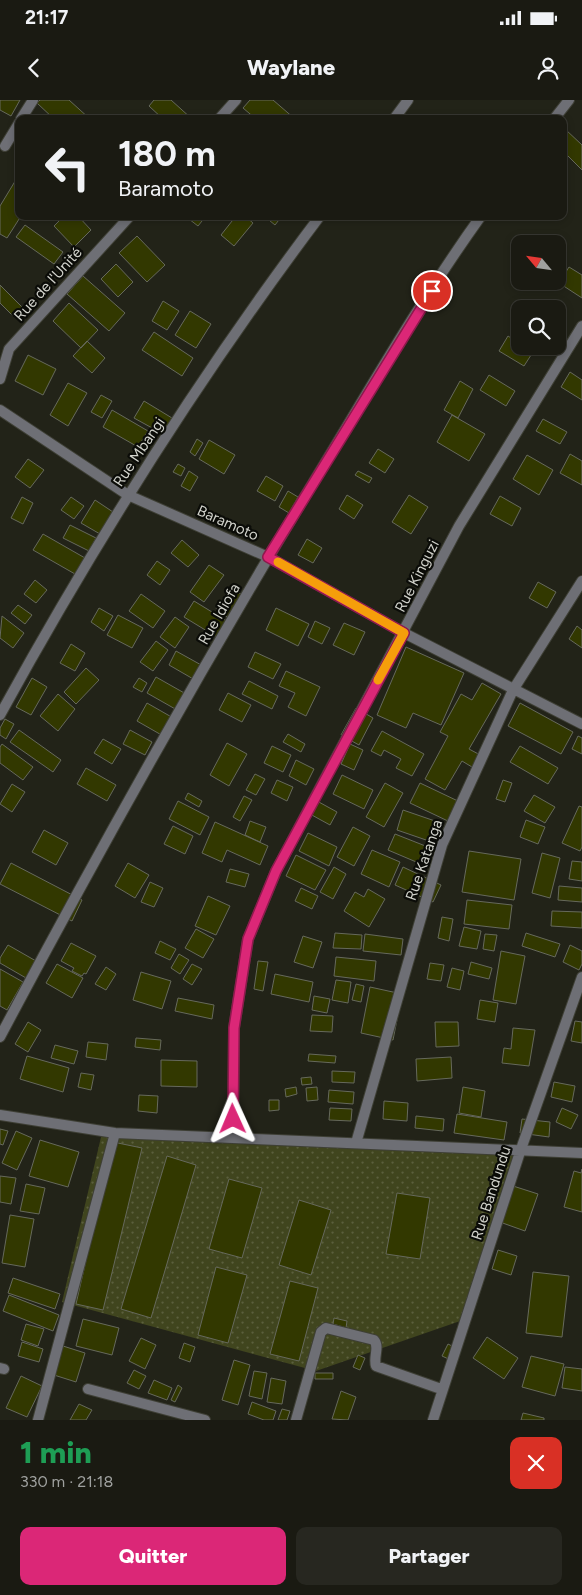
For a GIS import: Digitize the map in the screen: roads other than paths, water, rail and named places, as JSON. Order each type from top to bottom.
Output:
[{"type":"street","points":[[24,115],[33,100]]},
{"type":"street","points":[[223,115],[236,100]]},
{"type":"street","points":[[397,115],[408,100]]},
{"type":"street","points":[[557,115],[569,100]]},
{"type":"street","points":[[5,146],[15,130]]},
{"type":"street","name":"Rue de l'Unité","points":[[0,379],[9,349],[126,220]]},
{"type":"street","name":"Rue Mbangi","points":[[0,715],[128,495],[274,278],[317,220]]},
{"type":"street","name":"Rue Idiofa","points":[[0,1037],[57,929],[268,557],[362,401],[478,220]]},
{"type":"street","name":"Rue Kinguzi","points":[[233,1137],[234,1028],[248,939],[276,871],[404,633],[459,526],[582,326]]},
{"type":"street","name":"Baramoto","points":[[0,410],[128,495],[268,557],[404,633],[582,724]]},
{"type":"street","name":"Rue Katanga","points":[[356,1142],[442,845],[513,690],[582,581]]},
{"type":"street","name":"Rue Bandundu","points":[[433,1420],[441,1390],[521,1149],[582,977]]},
{"type":"street","points":[[0,1115],[115,1133],[582,1153]]},
{"type":"street","points":[[38,1420],[115,1133]]},
{"type":"street","points":[[296,1420],[321,1332],[326,1328],[374,1340],[377,1345],[374,1362],[376,1366],[441,1390]]},
{"type":"street","points":[[88,1389],[205,1420]]}]
